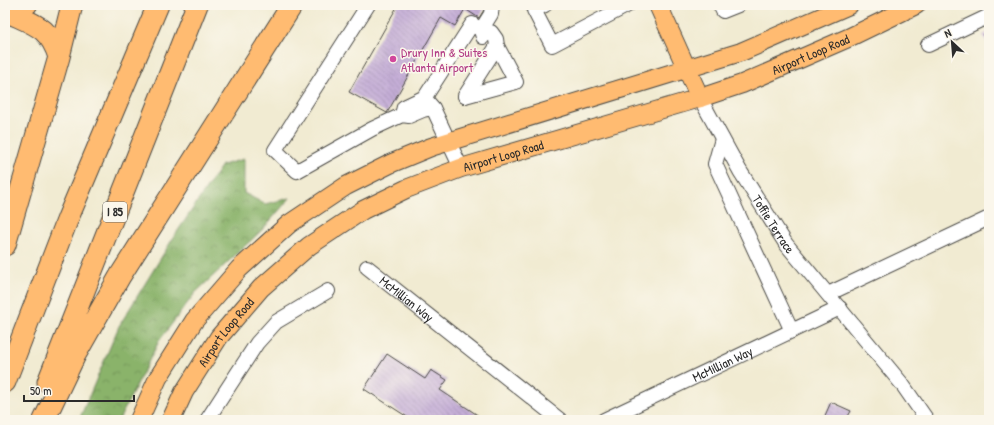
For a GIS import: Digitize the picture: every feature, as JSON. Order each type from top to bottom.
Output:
[{"type":"highway","points":[[5,245],[59,57],[72,5]]},
{"type":"highway","points":[[5,382],[68,218],[158,5]]},
{"type":"highway","name":"I 85","points":[[33,420],[197,5]]},
{"type":"highway","points":[[44,420],[75,355],[120,276],[292,5]]},
{"type":"highway","points":[[12,9],[48,33],[56,45],[59,57]]},
{"type":"main road","name":"Toffie Terrace","points":[[658,5],[700,98]]},
{"type":"main road","points":[[138,420],[158,378],[194,321],[239,269],[289,224],[346,186],[392,163],[448,142],[741,52],[849,5]]},
{"type":"main road","name":"Airport Loop Road","points":[[171,420],[184,392],[219,337],[261,288],[309,246],[363,210],[406,189],[461,168],[700,98],[742,84],[848,38],[916,5]]},
{"type":"street","points":[[368,5],[274,150],[296,171],[372,129],[402,115],[409,116],[423,110],[429,103],[472,24],[481,30],[491,32],[496,39],[497,46]]},
{"type":"street","points":[[481,30],[491,14],[492,5]]},
{"type":"street","points":[[545,5],[534,10],[552,45],[614,9],[628,5]]},
{"type":"street","points":[[720,5],[723,11],[738,5]]},
{"type":"street","points":[[928,45],[989,16]]},
{"type":"street","name":"Toffie Terrace","points":[[700,98],[722,139],[786,244],[902,384],[927,420]]},
{"type":"street","points":[[429,103],[461,168]]},
{"type":"street","points":[[722,139],[716,164],[792,331]]},
{"type":"street","points":[[828,294],[989,218]]},
{"type":"street","name":"McMillian Way","points":[[367,266],[560,420]]},
{"type":"street","points":[[207,420],[257,342],[276,322],[328,291]]},
{"type":"street","name":"McMillian Way","points":[[604,420],[840,308]]},
{"type":"green space","points":[[244,159],[244,193],[265,204],[290,198],[262,230],[195,293],[159,341],[119,420],[79,420],[119,326],[175,235],[222,165]]},
{"type":"building","name":"Drury Inn & Suites Atlanta Airport","points":[[398,5],[487,5],[479,18],[465,9],[455,26],[441,18],[387,113],[349,92]]},
{"type":"building","points":[[989,32],[989,47],[983,35]]},
{"type":"building","points":[[387,354],[425,379],[431,370],[447,380],[440,390],[485,420],[412,420],[364,389]]},
{"type":"building","points":[[831,402],[851,411],[846,420],[823,420]]},
{"type":"place","name":"Drury Inn & Suites Atlanta Airport","points":[[393,59]]}]
